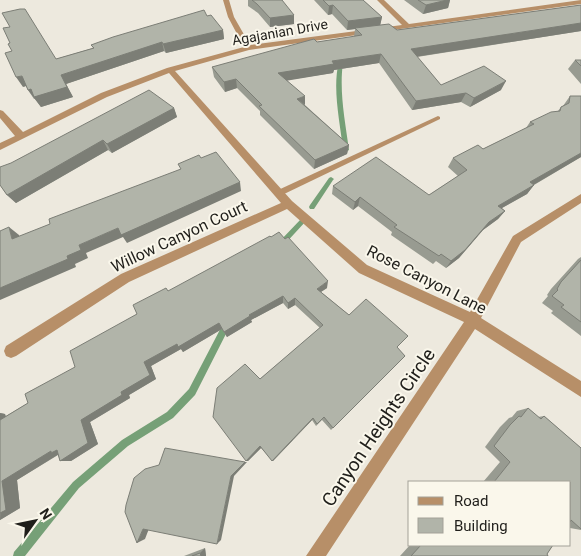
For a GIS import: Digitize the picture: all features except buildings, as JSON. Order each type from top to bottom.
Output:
[{"type":"street","points":[[226,0],[230,17],[248,48]]},
{"type":"street","points":[[380,0],[407,26]]},
{"type":"street","points":[[553,0],[562,5]]},
{"type":"street","name":"Agajanian Drive","points":[[0,147],[104,95],[170,70],[248,48],[581,2]]},
{"type":"street","name":"Rose Canyon Lane","points":[[170,70],[288,204],[363,269],[474,320],[581,390]]},
{"type":"street","points":[[0,113],[21,136]]},
{"type":"street","name":"Canyon Heights Circle","points":[[315,556],[474,320],[517,239],[581,198]]},
{"type":"street","name":"Willow Canyon Court","points":[[11,351],[125,278],[288,204]]},
{"type":"lane","points":[[278,193],[438,118]]},
{"type":"waterway","points":[[341,62],[339,95],[346,150]]},
{"type":"waterway","points":[[312,207],[331,179]]},
{"type":"waterway","points":[[281,244],[303,221]]},
{"type":"waterway","points":[[18,556],[76,485],[125,443],[170,415],[192,392],[228,322]]}]
